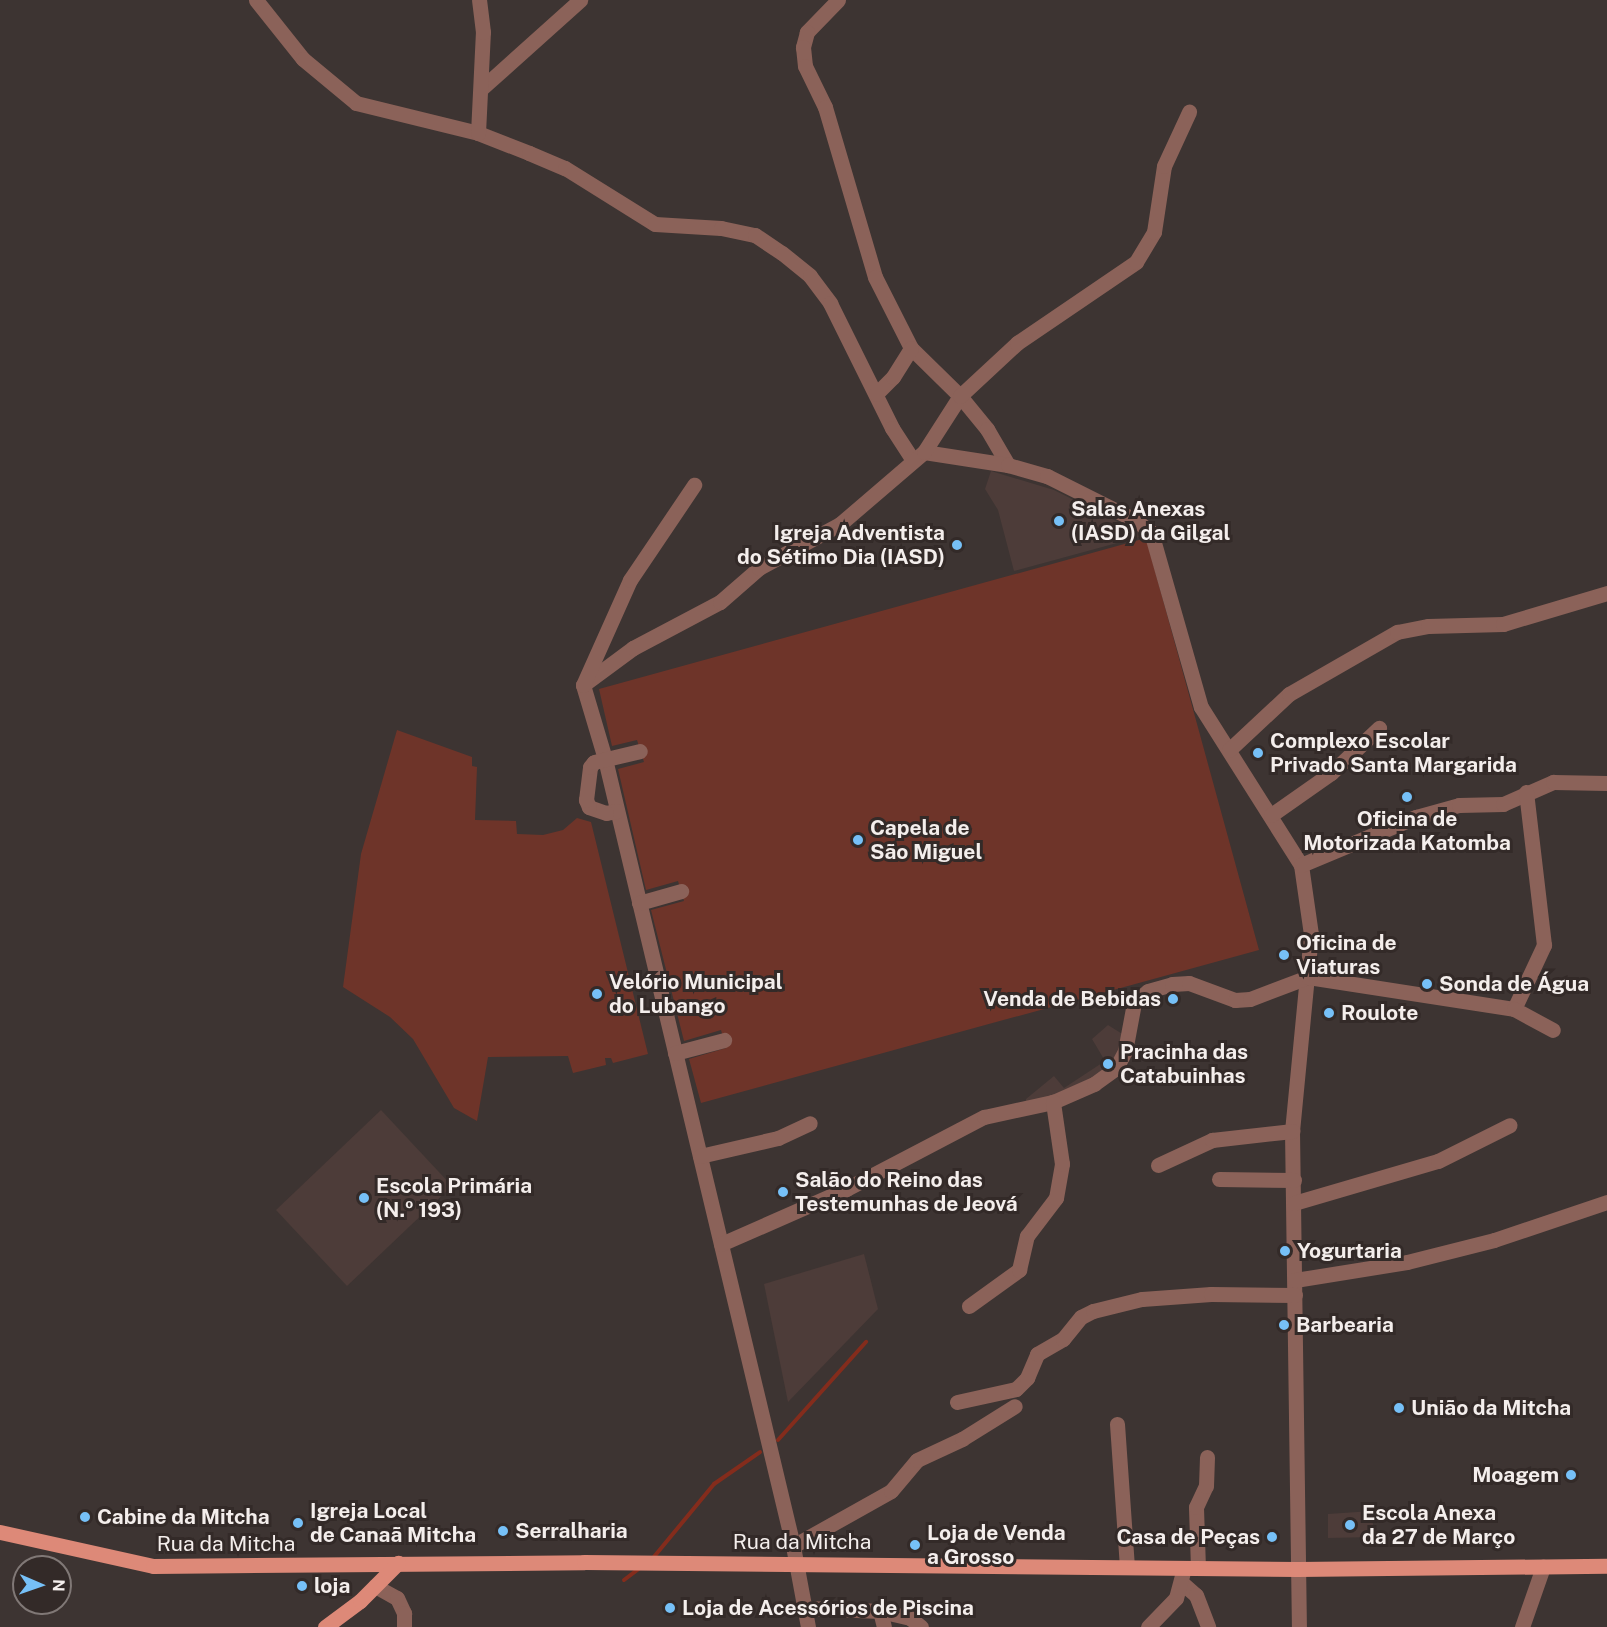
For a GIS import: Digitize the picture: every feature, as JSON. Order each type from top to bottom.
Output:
[{"type":"main road","name":"Rua da Mitcha","points":[[0,1532],[153,1566],[658,1562],[1127,1567],[1188,1573],[1298,1569],[1607,1566]]},
{"type":"main road","points":[[326,1627],[375,1586],[398,1563]]},
{"type":"street","points":[[256,0],[303,59],[356,103],[478,133],[565,168],[655,224],[721,228],[755,235],[810,276],[830,303],[876,394],[918,456]]},
{"type":"street","points":[[478,133],[482,88],[479,0]]},
{"type":"street","points":[[482,88],[580,0]]},
{"type":"street","points":[[838,0],[807,32],[803,47],[805,66],[825,107],[874,277],[911,348],[960,396],[1008,465]]},
{"type":"street","points":[[583,684],[633,648],[720,602],[759,568],[840,524],[918,456],[939,434],[960,396],[1017,344],[1136,262],[1154,232],[1164,166],[1189,112]]},
{"type":"street","points":[[876,394],[893,377],[911,348]]},
{"type":"street","points":[[918,456],[1008,465],[1047,476],[1135,520],[1151,532],[1201,707],[1301,865],[1311,934],[1308,977],[1299,1031],[1292,1131],[1299,1627]]},
{"type":"street","points":[[693,485],[630,580],[583,684],[605,759],[808,1608],[808,1627]]},
{"type":"street","points":[[1229,750],[1289,694],[1397,632],[1428,626],[1503,624],[1607,593]]},
{"type":"street","points":[[1271,815],[1331,773],[1378,728]]},
{"type":"street","points":[[617,811],[594,811],[586,800],[590,767],[605,759],[640,751]]},
{"type":"street","points":[[1301,865],[1416,817],[1459,805],[1503,804],[1553,782],[1607,783]]},
{"type":"street","points":[[1514,1009],[1544,945],[1526,792]]},
{"type":"street","points":[[639,903],[681,891]]},
{"type":"street","points":[[721,1244],[846,1189],[984,1117],[1053,1102],[1094,1084],[1116,1068],[1125,1051],[1134,1003],[1148,991],[1189,983],[1226,998],[1250,999],[1308,977],[1514,1009],[1553,1030]]},
{"type":"street","points":[[675,1053],[724,1040]]},
{"type":"street","points":[[969,1306],[1019,1270],[1027,1236],[1056,1198],[1062,1164],[1053,1102]]},
{"type":"street","points":[[700,1156],[778,1138],[810,1123]]},
{"type":"street","points":[[1294,1203],[1438,1161],[1510,1125]]},
{"type":"street","points":[[1158,1165],[1212,1140],[1292,1131]]},
{"type":"street","points":[[1219,1179],[1294,1180]]},
{"type":"street","points":[[957,1402],[1016,1389],[1027,1378],[1037,1354],[1064,1339],[1081,1317],[1093,1311],[1165,1298],[1262,1292],[1295,1287],[1418,1260],[1494,1240],[1607,1202]]},
{"type":"street","points":[[793,1546],[891,1491],[917,1460],[962,1439],[1015,1406]]},
{"type":"street","points":[[1117,1424],[1127,1567]]},
{"type":"street","points":[[1148,1627],[1176,1598],[1188,1573],[1196,1507],[1206,1486],[1207,1457]]},
{"type":"street","points":[[1522,1627],[1544,1567]]},
{"type":"street","points":[[1188,1573],[1208,1627]]},
{"type":"street","points":[[375,1586],[397,1598],[404,1613],[404,1627]]},
{"type":"street","points":[[808,1608],[880,1611],[910,1618],[921,1627]]},
{"type":"street","points":[[880,1611],[884,1627]]},
{"type":"shaded area","name":"Salas Anexas (IASD) da Gilgal","points":[[991,471],[1054,490],[1138,532],[1139,537],[1014,571],[998,510],[985,489]]},
{"type":"shaded area","points":[[1146,538],[1259,950],[701,1103],[689,1059],[726,1048],[721,1030],[684,1041],[651,910],[684,901],[678,881],[646,890],[618,769],[644,762],[637,740],[612,746],[599,689]]},
{"type":"shaded area","points":[[397,730],[472,757],[472,766],[477,767],[475,820],[516,821],[517,834],[543,835],[563,830],[577,818],[591,822],[648,1054],[613,1063],[611,1058],[605,1058],[606,1065],[573,1073],[568,1056],[488,1057],[477,1121],[454,1108],[413,1039],[390,1017],[343,987],[361,854]]},
{"type":"shaded area","name":"Pracinha das Catabuinhas","points":[[1108,1025],[1124,1035],[1122,1051],[1093,1082],[1026,1105],[1026,1099],[1054,1076],[1064,1088],[1105,1061],[1092,1039]]},
{"type":"shaded area","name":"Escola Primária (N.º 193)","points":[[381,1110],[452,1186],[347,1286],[276,1210]]},
{"type":"shaded area","points":[[864,1254],[878,1309],[788,1402],[764,1284]]},
{"type":"shaded area","name":"Escola Anexa da 27 de Março","points":[[1372,1511],[1374,1537],[1328,1538],[1328,1514]]},
{"type":"waterway","points":[[778,1440],[866,1342]]},
{"type":"waterway","points":[[653,1558],[714,1484],[760,1452]]},
{"type":"waterway","points":[[624,1580],[640,1568]]},
{"type":"place","name":"Salas Anexas (IASD) da Gilgal","points":[[1059,521]]},
{"type":"place","name":"Igreja Adventista do Sétimo Dia (IASD)","points":[[957,545]]},
{"type":"place","name":"Complexo Escolar Privado Santa Margarida","points":[[1258,753]]},
{"type":"place","name":"Oficina de Motorizada Katomba","points":[[1407,797]]},
{"type":"place","name":"Capela de São Miguel","points":[[858,840]]},
{"type":"place","name":"Oficina de Viaturas","points":[[1284,955]]},
{"type":"place","name":"Sonda de Água","points":[[1427,984]]},
{"type":"place","name":"Velório Municipal do Lubango","points":[[597,994]]},
{"type":"place","name":"Venda de Bebidas","points":[[1173,999]]},
{"type":"place","name":"Roulote","points":[[1329,1013]]},
{"type":"place","name":"Pracinha das Catabuinhas","points":[[1108,1064]]},
{"type":"place","name":"Salão do Reino das Testemunhas de Jeová","points":[[783,1192]]},
{"type":"place","name":"Escola Primária (N.º 193)","points":[[364,1198]]},
{"type":"place","name":"Yogurtaria","points":[[1285,1251]]},
{"type":"place","name":"Barbearia","points":[[1284,1325]]},
{"type":"place","name":"União da Mitcha","points":[[1399,1408]]},
{"type":"place","name":"Moagem","points":[[1571,1475]]},
{"type":"place","name":"Cabine da Mitcha","points":[[85,1517]]},
{"type":"place","name":"Igreja Local de Canaã Mitcha","points":[[298,1523]]},
{"type":"place","name":"Escola Anexa da 27 de Março","points":[[1350,1525]]},
{"type":"place","name":"Serralharia","points":[[503,1531]]},
{"type":"place","name":"Casa de Peças","points":[[1272,1537]]},
{"type":"place","name":"Loja de Venda a Grosso","points":[[915,1545]]},
{"type":"place","name":"loja","points":[[302,1586]]},
{"type":"place","name":"Loja de Acessórios de Piscina","points":[[670,1608]]}]
